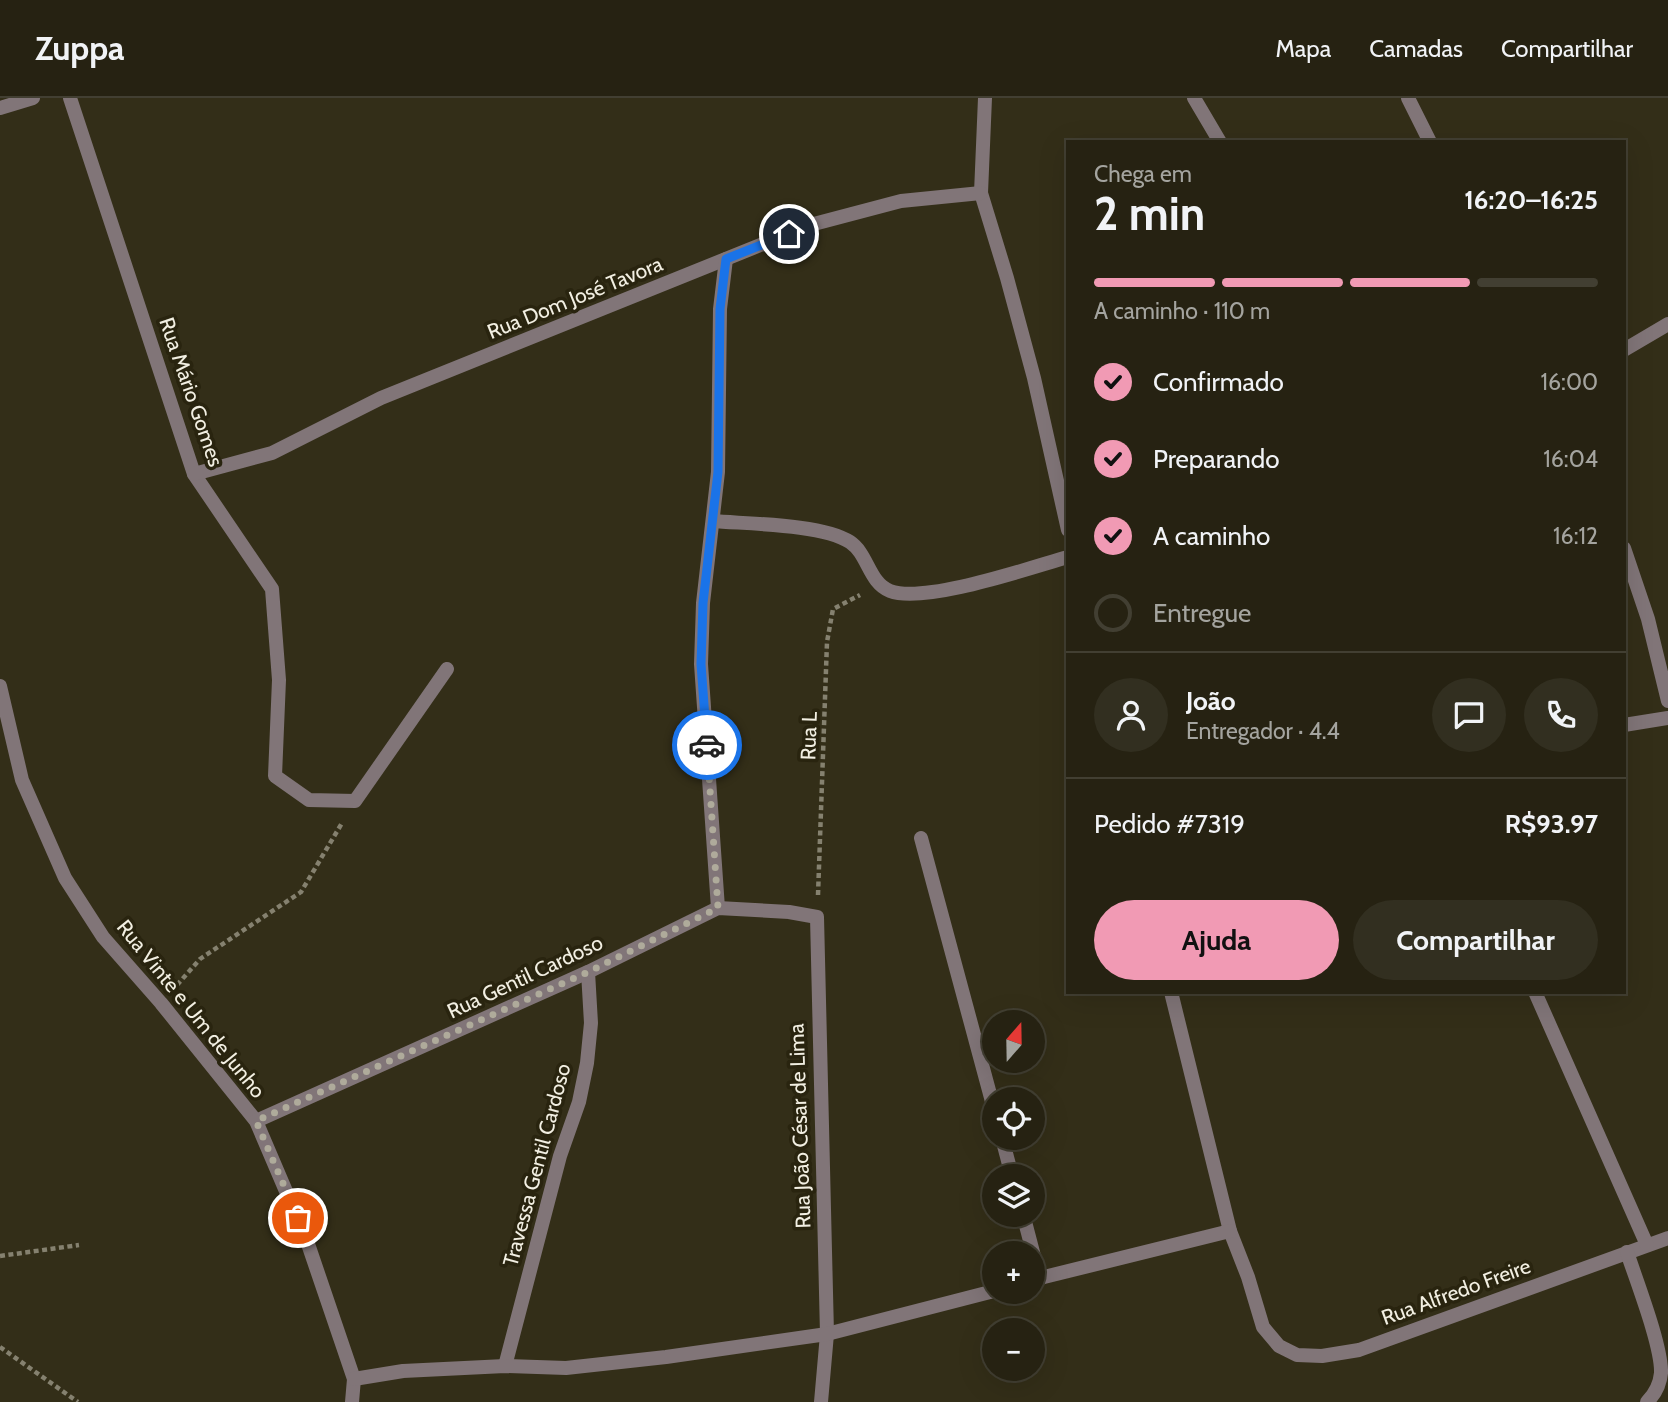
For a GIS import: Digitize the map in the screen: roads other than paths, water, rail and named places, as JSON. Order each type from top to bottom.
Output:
[{"type":"street","points":[[0,108],[33,98]]},
{"type":"street","name":"Rua Mário Gomes","points":[[70,98],[194,474],[272,589],[279,680],[275,776],[309,800],[355,801],[447,669]]},
{"type":"street","points":[[985,98],[981,193],[1034,378],[1066,521]]},
{"type":"street","points":[[1194,98],[1219,140]]},
{"type":"street","points":[[1408,98],[1429,140]]},
{"type":"street","name":"Rua Dom José Tavora","points":[[194,474],[272,453],[381,398],[810,225],[901,201],[981,193]]},
{"type":"street","points":[[718,908],[701,664],[703,603],[718,472],[720,309],[726,259]]},
{"type":"street","points":[[1626,349],[1668,324]]},
{"type":"street","points":[[713,522],[794,528],[830,534],[850,542],[860,552],[880,585],[889,591],[902,594],[931,594],[1066,558]]},
{"type":"street","points":[[1626,554],[1648,619],[1668,701]]},
{"type":"street","name":"Rua Vinte e Um de Junho","points":[[0,686],[22,780],[65,878],[103,937],[161,1003],[256,1121],[306,1238],[354,1379],[352,1402]]},
{"type":"street","points":[[1626,725],[1668,718]]},
{"type":"street","points":[[920,838],[988,1087]]},
{"type":"street","name":"Rua Gentil Cardoso","points":[[256,1121],[588,972],[718,908],[789,912],[817,917]]},
{"type":"street","name":"Rua João César de Lima","points":[[817,917],[827,1334],[821,1402]]},
{"type":"street","name":"Travessa Gentil Cardoso","points":[[505,1366],[560,1156],[579,1102],[591,1023],[588,972]]},
{"type":"street","points":[[1045,1278],[1230,1231],[1171,994]]},
{"type":"street","points":[[1536,994],[1647,1245]]},
{"type":"street","name":"Rua Alfredo Freire","points":[[1230,1231],[1264,1327],[1279,1346],[1297,1355],[1322,1356],[1359,1350],[1668,1238]]},
{"type":"street","points":[[1627,1252],[1661,1369],[1660,1383],[1647,1402]]},
{"type":"street","points":[[354,1379],[403,1371],[505,1366],[565,1368],[827,1334],[982,1294]]}]
